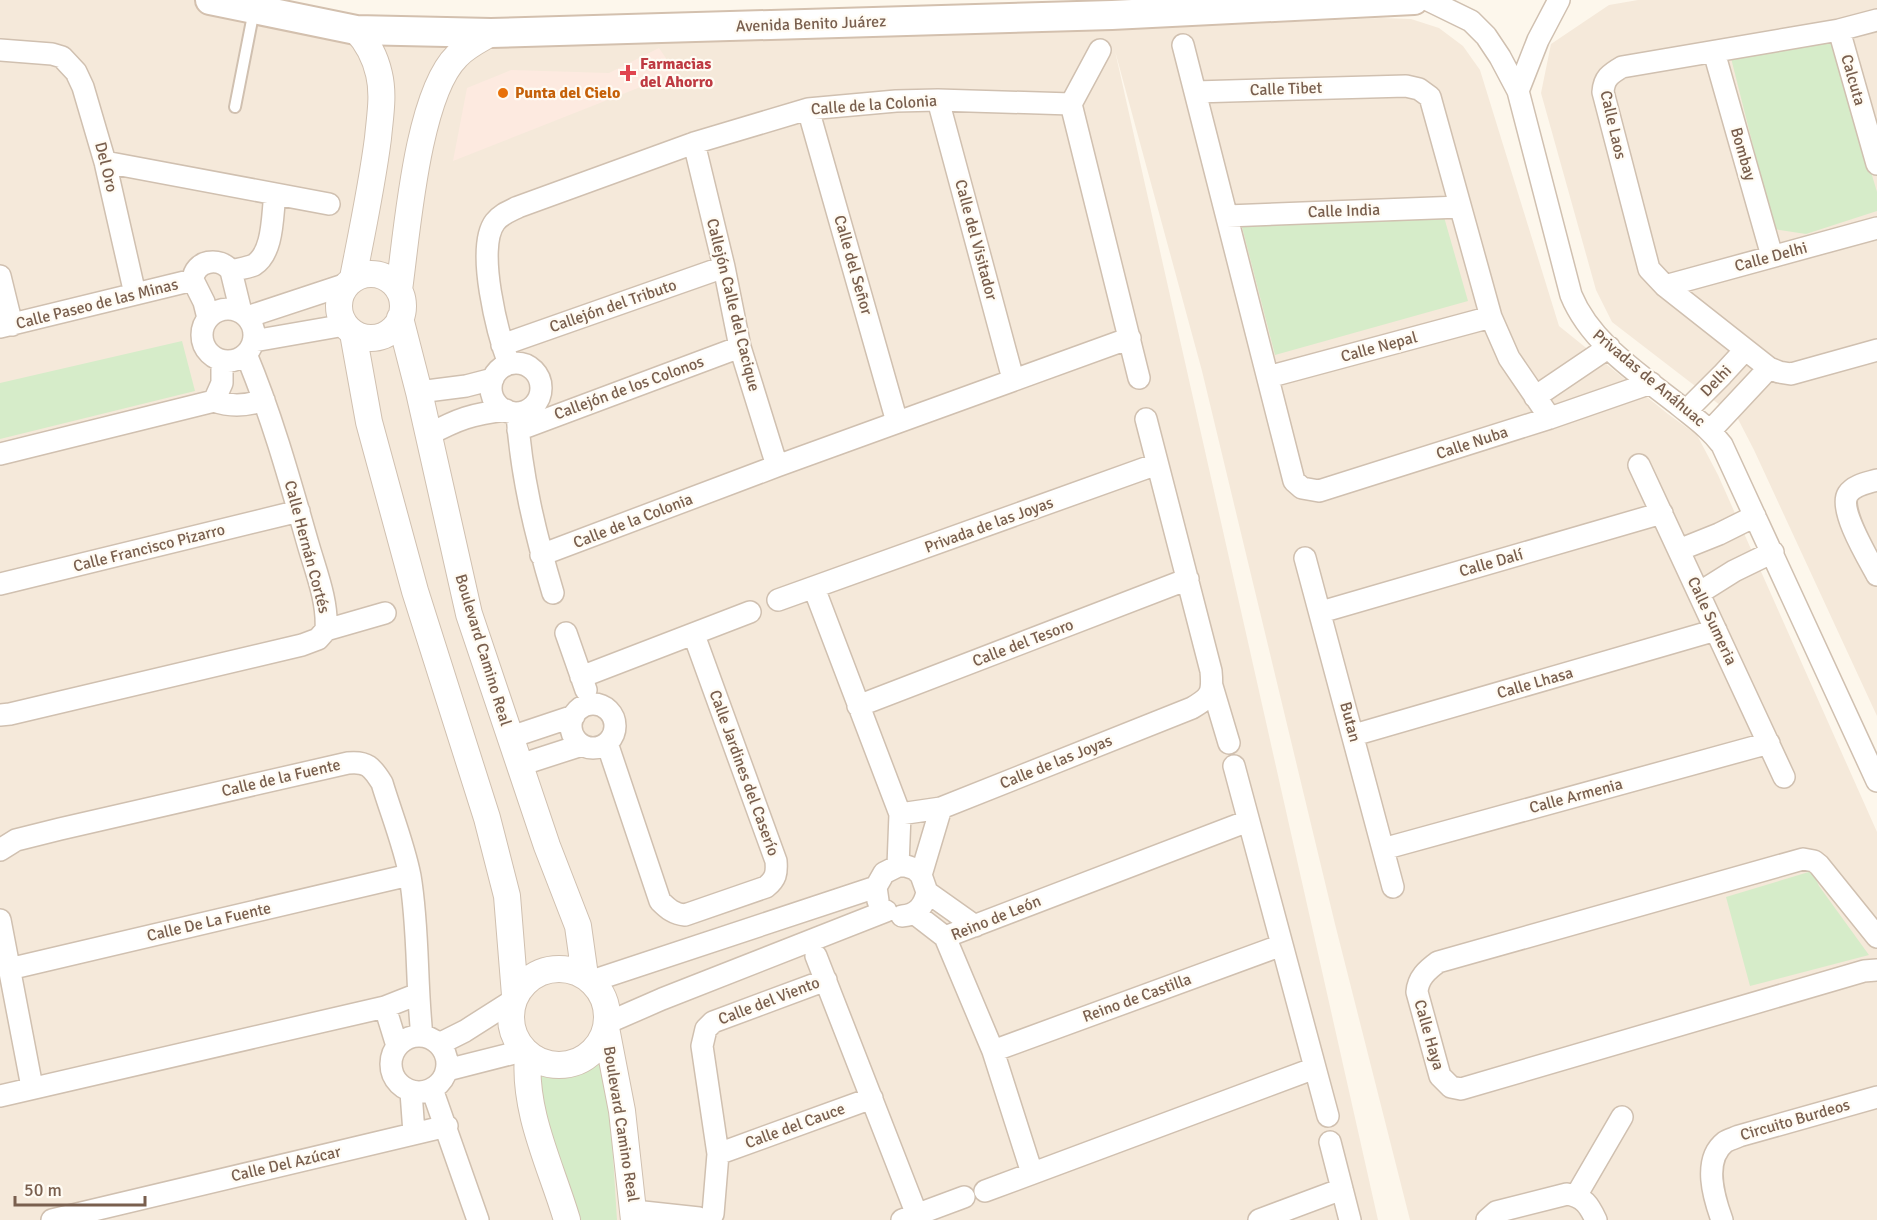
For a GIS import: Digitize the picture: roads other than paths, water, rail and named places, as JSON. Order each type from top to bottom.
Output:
[{"type":"main road","name":"Avenida Benito Juárez","points":[[210,0],[254,10],[302,9],[356,30],[491,33],[1112,15],[1414,0]]},
{"type":"street","name":"Privadas de Anáhuac","points":[[1428,0],[1471,21],[1486,36],[1500,57],[1518,91],[1571,295],[1584,320],[1609,347],[1711,430],[1731,461],[1877,781]]},
{"type":"street","points":[[1518,91],[1538,40],[1559,0]]},
{"type":"street","name":"Calle Laos","points":[[1877,20],[1839,30],[1622,67],[1611,73],[1604,82],[1603,92],[1649,269],[1665,286],[1745,350],[1769,368],[1779,372],[1791,374],[1877,350]]},
{"type":"street","points":[[356,30],[369,44],[375,60],[381,87],[381,106],[373,174],[350,281],[339,300],[338,309],[349,329],[369,422],[415,591],[487,818],[507,896],[514,998],[510,1026],[525,1053],[530,1102],[567,1220]]},
{"type":"street","name":"Calcuta","points":[[1839,30],[1877,164]]},
{"type":"street","points":[[250,348],[252,324],[244,315],[232,309],[223,310],[208,318],[202,335],[203,343],[207,351],[222,361],[239,359],[250,348],[349,329],[361,337],[380,337],[395,327],[403,304],[399,290],[414,176],[430,107],[437,86],[456,56],[491,33]]},
{"type":"street","points":[[1183,45],[1268,377]]},
{"type":"street","name":"Del Oro","points":[[0,50],[52,54],[62,57],[76,72],[83,87],[105,162],[135,294]]},
{"type":"street","points":[[1100,50],[1071,104],[1139,378]]},
{"type":"street","name":"Bombay","points":[[1714,52],[1772,256]]},
{"type":"street","name":"Calle Tibet","points":[[1195,92],[1406,86],[1419,89],[1430,97],[1491,317],[1509,358],[1550,418]]},
{"type":"street","name":"Calle de la Colonia","points":[[505,355],[494,313],[489,281],[489,234],[494,223],[502,215],[518,207],[694,143],[808,109],[938,100],[1071,104]]},
{"type":"street","name":"Calle del Visitador","points":[[938,100],[1013,379]]},
{"type":"street","name":"Calle del Señor","points":[[808,109],[897,422]]},
{"type":"street","name":"Callejón Calle del Cacique","points":[[694,143],[724,267],[740,347],[777,466]]},
{"type":"street","points":[[105,162],[329,204]]},
{"type":"street","points":[[244,315],[231,271],[251,266],[261,258],[271,231],[274,194]]},
{"type":"street","name":"Calle India","points":[[1227,216],[1460,207]]},
{"type":"street","name":"Calle Delhi","points":[[1665,286],[1877,228]]},
{"type":"street","name":"Calle Paseo de las Minas","points":[[208,318],[204,302],[193,280],[197,269],[209,261],[222,263],[231,271]]},
{"type":"street","name":"Callejón del Tributo","points":[[505,355],[724,267]]},
{"type":"street","points":[[244,315],[370,273],[387,278],[399,290]]},
{"type":"street","points":[[0,276],[6,326]]},
{"type":"street","name":"Calle Paseo de las Minas","points":[[6,326],[193,280]]},
{"type":"street","name":"Calle Nepal","points":[[1268,377],[1491,317]]},
{"type":"street","name":"Boulevard Camino Real","points":[[400,318],[419,392],[468,614],[547,846],[578,926],[589,978]]},
{"type":"street","name":"Calle de la Colonia","points":[[542,555],[777,466],[1130,338]]},
{"type":"street","name":"Callejón de los Colonos","points":[[428,435],[458,419],[480,413],[514,418],[740,347]]},
{"type":"street","points":[[1535,397],[1609,347]]},
{"type":"street","name":"Calle Hernán Cortés","points":[[0,715],[22,712],[302,645],[318,639],[326,630],[327,615],[324,598],[250,348]]},
{"type":"street","name":"Delhi","points":[[1686,411],[1745,350]]},
{"type":"street","points":[[514,418],[536,403],[541,388],[540,381],[531,368],[505,355],[502,367],[493,379],[492,393],[500,406],[514,418],[526,493],[553,593]]},
{"type":"street","points":[[214,401],[222,384],[222,361]]},
{"type":"street","name":"Delhi","points":[[1711,430],[1769,368]]},
{"type":"street","name":"Calle Nuba","points":[[1268,377],[1294,481],[1302,488],[1318,491],[1550,418],[1651,383]]},
{"type":"street","points":[[419,392],[466,386],[493,379]]},
{"type":"street","points":[[0,454],[214,401],[242,405],[264,400]]},
{"type":"street","points":[[1146,419],[1228,743]]},
{"type":"street","name":"Privada de las Joyas","points":[[778,600],[1157,464]]},
{"type":"street","name":"Calle Sumeria","points":[[1639,465],[1784,777]]},
{"type":"street","points":[[1877,480],[1855,488],[1847,495],[1845,505],[1848,516],[1877,575]]},
{"type":"street","name":"Calle Francisco Pizarro","points":[[0,584],[299,511]]},
{"type":"street","name":"Calle Dalí","points":[[1321,612],[1662,513]]},
{"type":"street","points":[[1679,550],[1755,516]]},
{"type":"street","points":[[1699,593],[1734,571],[1773,552]]},
{"type":"street","name":"Butan","points":[[1305,558],[1394,887]]},
{"type":"street","name":"Calle del Tesoro","points":[[858,706],[1188,579]]},
{"type":"street","points":[[814,588],[900,814],[898,866]]},
{"type":"street","points":[[581,677],[750,612]]},
{"type":"street","points":[[326,630],[386,613]]},
{"type":"street","name":"Calle Lhasa","points":[[1354,735],[1716,630]]},
{"type":"street","points":[[566,633],[592,704]]},
{"type":"street","name":"Calle Jardines del Caserío","points":[[607,743],[660,901],[668,909],[685,915],[766,887],[771,883],[775,878],[776,861],[694,635]]},
{"type":"street","name":"Calle de las Joyas","points":[[900,814],[941,808],[1192,708],[1204,701],[1210,694],[1212,686]]},
{"type":"street","points":[[520,765],[582,746],[595,748],[607,743],[615,732],[614,718],[605,708],[592,704],[578,710],[574,716],[571,729],[582,746]]},
{"type":"street","points":[[511,737],[574,716]]},
{"type":"street","name":"Calle Armenia","points":[[1383,849],[1769,743]]},
{"type":"street","name":"Calle de la Fuente","points":[[0,850],[16,840],[60,829],[360,762],[375,771],[382,783],[410,875],[416,935],[418,994]]},
{"type":"street","points":[[1234,766],[1328,1116]]},
{"type":"street","points":[[941,808],[924,883],[921,908],[914,913],[899,916],[886,911],[878,900],[876,887],[884,873],[898,866],[915,869],[924,883],[975,926]]},
{"type":"street","name":"Reino de León","points":[[1032,1173],[993,1051],[945,937],[1248,821]]},
{"type":"street","name":"Calle Haya","points":[[1877,937],[1819,865],[1814,861],[1803,859],[1438,962],[1426,971],[1418,984],[1417,992],[1440,1076],[1451,1087],[1461,1089],[1852,974],[1877,970]]},
{"type":"street","name":"Calle De La Fuente","points":[[9,969],[410,875]]},
{"type":"street","points":[[589,978],[876,887]]},
{"type":"street","points":[[606,1025],[662,999],[886,911]]},
{"type":"street","points":[[914,913],[945,937]]},
{"type":"street","points":[[0,920],[32,1088]]},
{"type":"street","name":"Reino de Castilla","points":[[993,1051],[1282,945]]},
{"type":"street","points":[[816,956],[826,980]]},
{"type":"street","points":[[0,1096],[385,1007],[418,994],[431,1040],[444,1052],[447,1061],[444,1078],[432,1089],[422,1092],[411,1092],[396,1081],[390,1063],[397,1046],[404,1040],[431,1040],[465,1031],[514,998],[525,981],[538,972],[554,968],[570,969],[589,978],[605,1000],[606,1025],[602,1039],[591,1052],[577,1062],[560,1065],[543,1063],[525,1053],[447,1070]]},
{"type":"street","name":"Calle del Viento","points":[[634,1215],[710,1218],[718,1154],[702,1046],[706,1029],[713,1022],[826,980],[872,1098],[909,1217]]},
{"type":"street","points":[[385,1007],[397,1046]]},
{"type":"street","name":"Boulevard Camino Real","points":[[606,1025],[622,1111],[634,1215]]},
{"type":"street","points":[[985,1191],[1315,1068]]},
{"type":"street","points":[[432,1089],[447,1126],[478,1220]]},
{"type":"street","points":[[411,1092],[414,1133]]},
{"type":"street","name":"Circuito Burdeos","points":[[1722,1220],[1710,1175],[1713,1163],[1724,1142],[1738,1136],[1877,1097]]},
{"type":"street","name":"Calle del Cauce","points":[[718,1154],[872,1098]]},
{"type":"street","points":[[1576,1196],[1622,1117]]},
{"type":"street","name":"Calle Del Azúcar","points":[[53,1220],[447,1126]]},
{"type":"street","points":[[1330,1142],[1350,1220]]},
{"type":"street","points":[[1259,1220],[1342,1189]]},
{"type":"street","points":[[1487,1220],[1496,1212],[1567,1194],[1586,1201],[1596,1220]]},
{"type":"street","points":[[909,1217],[964,1197]]},
{"type":"lane","points":[[234,108],[254,10]]},
{"type":"place","name":"Farmacias del Ahorro","points":[[628,73]]},
{"type":"place","name":"Punta del Cielo","points":[[503,93]]}]
